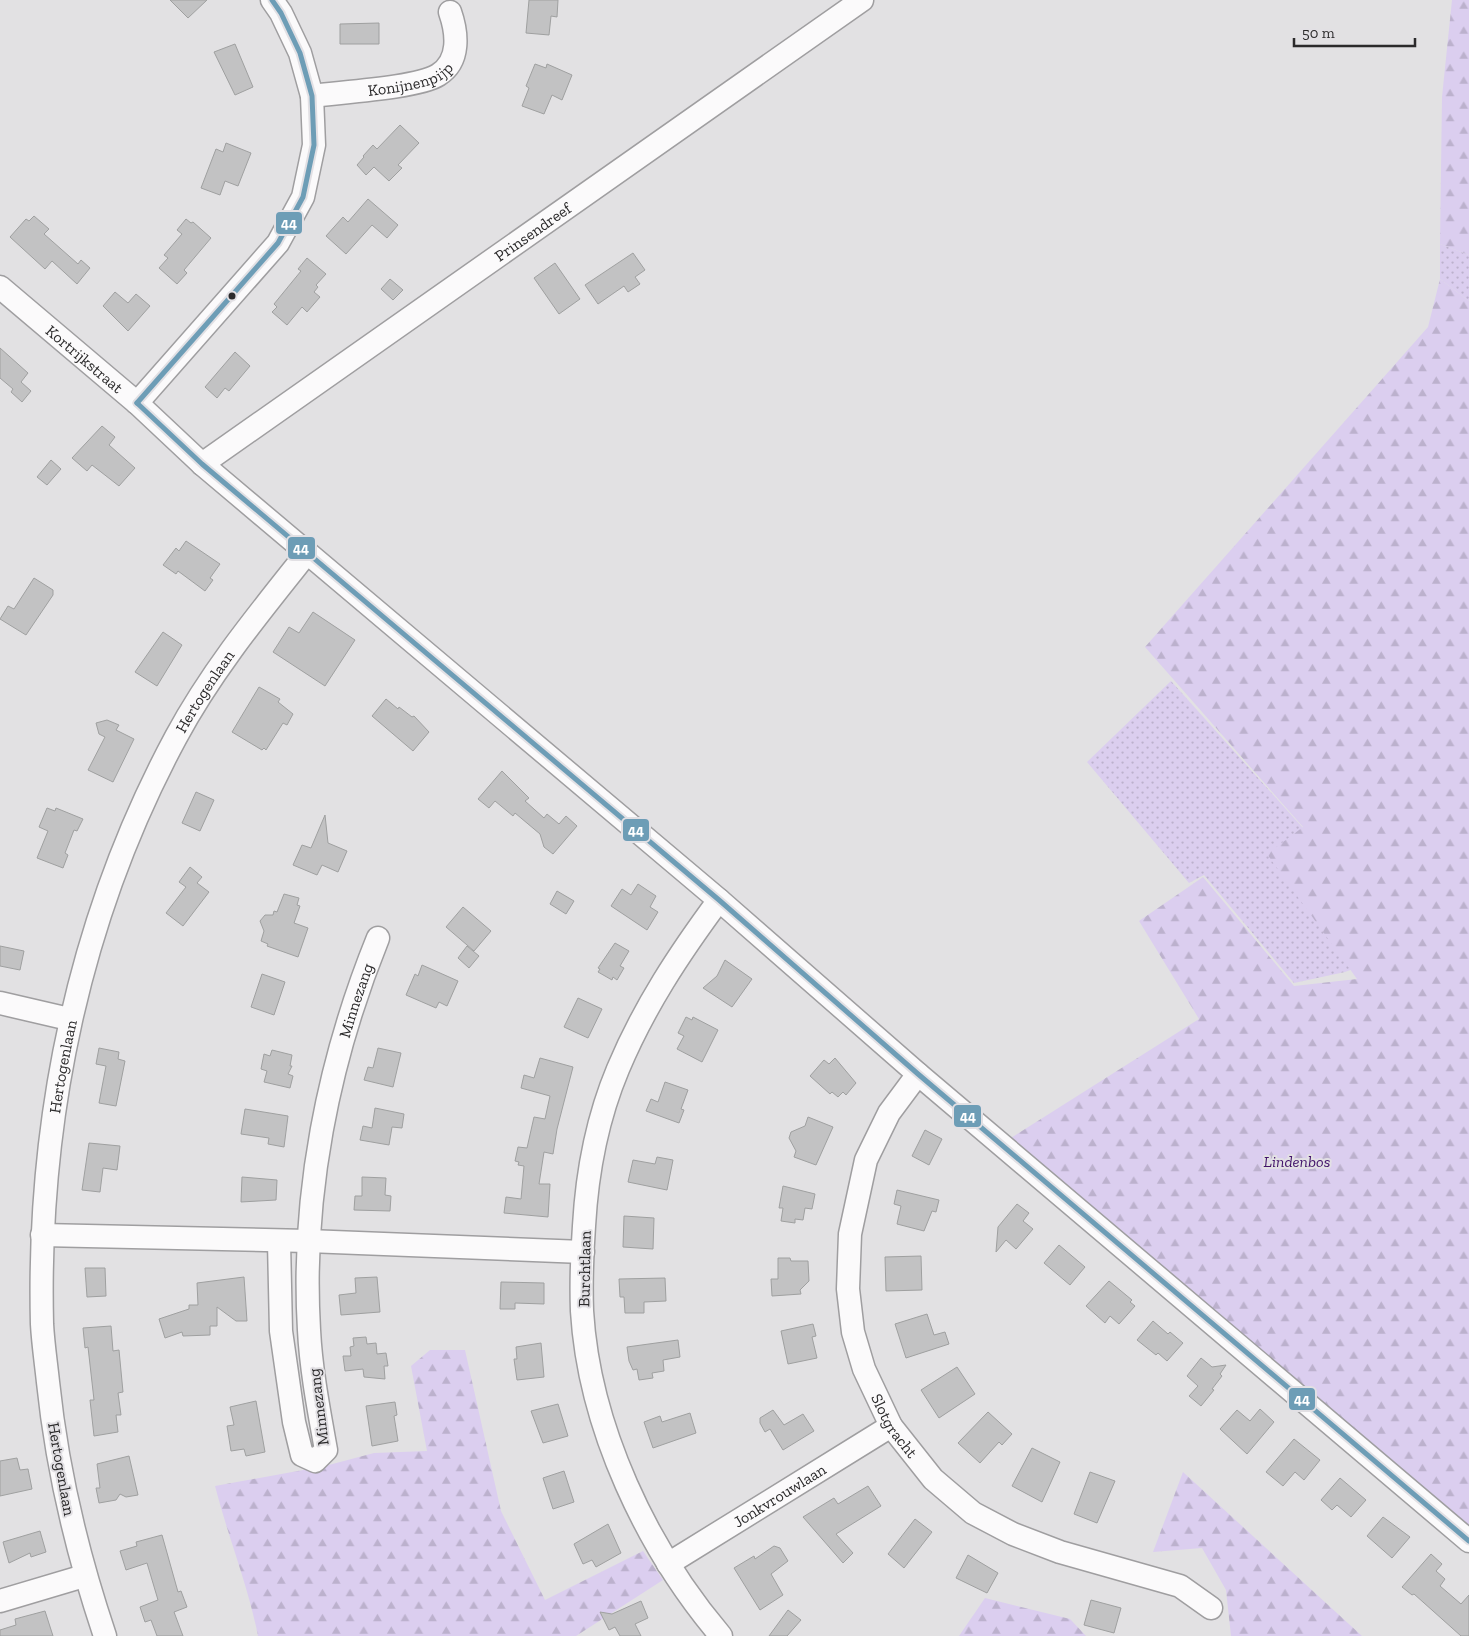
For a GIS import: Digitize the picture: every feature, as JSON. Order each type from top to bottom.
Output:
[{"type":"street","points":[[137,403],[278,243],[303,197],[314,145],[312,96],[300,53],[281,13],[272,0]]},
{"type":"street","name":"Prinsendreef","points":[[202,464],[862,0]]},
{"type":"street","name":"Konijnenpijp","points":[[312,96],[419,82],[440,74],[453,57],[457,32],[450,12]]},
{"type":"street","name":"Kortrijkstraat","points":[[0,286],[137,403],[202,464],[719,900],[918,1074],[1469,1541]]},
{"type":"street","name":"Hertogenlaan","points":[[105,1636],[84,1576],[60,1472],[42,1327],[42,1235],[52,1120],[69,1019],[111,877],[175,738],[210,679],[307,552]]},
{"type":"street","name":"Burchtlaan","points":[[719,900],[674,960],[641,1020],[617,1070],[598,1131],[586,1186],[582,1252],[582,1312],[591,1373],[609,1442],[634,1506],[693,1603],[721,1636]]},
{"type":"street","name":"Minnezang","points":[[279,1242],[281,1331],[294,1422],[302,1455],[315,1461],[326,1450],[309,1331],[308,1241],[327,1102],[342,1039],[378,938]]},
{"type":"street","points":[[0,1003],[69,1019]]},
{"type":"street","name":"Slotgracht","points":[[918,1074],[889,1113],[866,1160],[850,1234],[848,1289],[853,1332],[864,1369],[891,1426],[933,1479],[973,1513],[1013,1534],[1060,1552],[1180,1586],[1211,1608]]},
{"type":"street","points":[[42,1235],[279,1242],[308,1241],[582,1252]]},
{"type":"street","name":"Jonkvrouwlaan","points":[[668,1564],[891,1426]]},
{"type":"street","points":[[0,1601],[84,1576]]},
{"type":"green space","points":[[1452,0],[1469,0],[1469,255],[1440,244],[1442,97]]},
{"type":"green space","points":[[1440,244],[1469,255],[1469,301],[1440,279]]},
{"type":"green space","name":"Lindenbos","points":[[1440,279],[1469,301],[1469,1534],[1006,1141],[1199,1019],[1139,921],[1203,877],[1294,986],[1357,979],[1267,854],[1303,827],[1145,647],[1428,327]]},
{"type":"green space","points":[[1171,681],[1303,828],[1272,852],[1353,969],[1294,983],[1204,875],[1189,883],[1087,762]]},
{"type":"green space","points":[[430,1350],[465,1350],[501,1511],[545,1600],[643,1551],[663,1580],[576,1636],[258,1636],[249,1598],[215,1486],[325,1466],[374,1453],[427,1451],[411,1366]]},
{"type":"green space","points":[[1183,1472],[1362,1636],[1231,1636],[1226,1590],[1202,1548],[1153,1552]]},
{"type":"green space","points":[[985,1598],[1070,1619],[1086,1636],[959,1636]]},
{"type":"building","points":[[170,0],[207,0],[188,18]]},
{"type":"building","points":[[529,0],[558,0],[557,17],[551,16],[549,35],[526,33]]},
{"type":"building","points":[[379,23],[379,44],[340,44],[340,24]]},
{"type":"building","points":[[235,44],[253,87],[235,95],[214,52]]},
{"type":"building","points":[[535,64],[546,68],[547,64],[572,75],[562,100],[552,95],[544,114],[522,106],[529,88],[526,86]]},
{"type":"building","points":[[400,125],[419,143],[398,165],[402,168],[389,181],[374,167],[366,175],[357,165],[363,156],[373,145],[377,149]]},
{"type":"building","points":[[226,143],[251,153],[238,186],[225,181],[220,195],[201,188],[216,149],[223,152]]},
{"type":"building","points":[[368,199],[398,225],[387,238],[372,225],[346,254],[326,236],[343,217],[348,222]]},
{"type":"building","points":[[34,216],[49,229],[44,234],[78,264],[81,260],[90,268],[77,284],[52,261],[45,269],[10,237],[26,219],[29,221]]},
{"type":"building","points":[[186,219],[191,223],[193,222],[211,238],[184,270],[187,273],[177,284],[159,268],[168,258],[164,255],[182,234],[177,230]]},
{"type":"building","points":[[633,253],[645,270],[635,277],[640,284],[628,292],[624,286],[598,304],[585,285]]},
{"type":"building","points":[[307,258],[326,274],[316,285],[318,287],[314,292],[320,297],[307,312],[302,307],[287,325],[272,312],[277,307],[274,304],[301,271],[298,269]]},
{"type":"building","points":[[555,263],[580,299],[559,314],[534,278]]},
{"type":"building","points":[[390,279],[403,290],[393,300],[381,289]]},
{"type":"building","points":[[115,292],[128,303],[136,294],[150,306],[128,331],[103,306]]},
{"type":"building","points":[[0,348],[28,373],[21,382],[31,391],[22,402],[11,392],[13,389],[0,378]]},
{"type":"building","points":[[235,352],[250,366],[229,391],[225,388],[217,398],[205,387]]},
{"type":"building","points":[[102,426],[115,437],[109,445],[135,468],[119,486],[92,465],[87,471],[72,458]]},
{"type":"building","points":[[51,460],[61,469],[47,485],[37,477]]},
{"type":"building","points":[[186,541],[220,564],[210,578],[213,580],[205,591],[178,571],[176,574],[163,565],[176,548],[179,551]]},
{"type":"building","points":[[34,578],[53,590],[53,595],[26,635],[0,619],[8,606],[14,609]]},
{"type":"building","points":[[313,612],[355,640],[325,686],[273,652],[289,627],[299,633]]},
{"type":"building","points":[[163,632],[182,645],[157,686],[135,672]]},
{"type":"building","points":[[259,687],[280,699],[278,702],[293,714],[287,725],[283,723],[266,750],[264,748],[262,750],[232,732]]},
{"type":"building","points":[[386,699],[398,709],[399,707],[412,717],[414,716],[429,732],[413,751],[372,716]]},
{"type":"building","points":[[107,720],[119,725],[116,730],[134,739],[113,782],[88,770],[105,737],[99,734],[96,723]]},
{"type":"building","points":[[502,771],[529,798],[525,801],[544,818],[547,814],[559,824],[566,816],[577,826],[553,854],[544,847],[540,834],[515,813],[513,816],[495,801],[489,808],[478,799]]},
{"type":"building","points":[[196,792],[214,800],[200,831],[182,823]]},
{"type":"building","points":[[47,808],[55,811],[56,808],[83,819],[77,831],[74,830],[65,853],[68,855],[63,868],[37,858],[48,831],[39,827]]},
{"type":"building","points":[[325,815],[328,843],[347,851],[338,872],[322,865],[317,875],[293,865],[302,845],[311,848]]},
{"type":"building","points":[[190,867],[202,877],[197,883],[209,892],[183,926],[166,913],[186,887],[179,882]]},
{"type":"building","points":[[638,884],[656,896],[650,907],[658,912],[647,930],[611,906],[622,889],[631,895]]},
{"type":"building","points":[[557,891],[574,901],[566,914],[550,904]]},
{"type":"building","points":[[284,894],[299,898],[297,905],[300,906],[294,923],[308,928],[298,957],[267,946],[268,944],[261,941],[264,931],[260,921],[265,915],[273,915],[274,911],[277,912]]},
{"type":"building","points":[[463,907],[491,931],[474,951],[446,927]]},
{"type":"building","points":[[615,943],[629,951],[620,966],[624,968],[617,980],[613,977],[612,980],[598,972],[600,969],[598,968]]},
{"type":"building","points":[[0,946],[24,951],[20,970],[0,966]]},
{"type":"building","points":[[467,946],[479,956],[469,968],[458,958]]},
{"type":"building","points":[[725,960],[752,979],[732,1007],[703,988],[717,976]]},
{"type":"building","points":[[422,965],[458,981],[447,1006],[439,1002],[436,1008],[406,995],[415,974],[418,976]]},
{"type":"building","points":[[262,974],[285,982],[274,1015],[251,1007]]},
{"type":"building","points":[[578,998],[602,1009],[588,1038],[564,1027]]},
{"type":"building","points":[[686,1017],[692,1020],[693,1017],[718,1030],[702,1062],[677,1049],[684,1036],[678,1033]]},
{"type":"building","points":[[99,1048],[119,1052],[118,1059],[125,1061],[116,1106],[99,1103],[106,1066],[96,1064]]},
{"type":"building","points":[[378,1048],[401,1053],[393,1087],[364,1080],[368,1067],[373,1068]]},
{"type":"building","points":[[272,1050],[292,1055],[290,1066],[292,1066],[288,1074],[293,1076],[290,1088],[264,1082],[267,1071],[261,1069],[264,1054],[270,1056]]},
{"type":"building","points":[[540,1058],[573,1067],[557,1129],[553,1154],[544,1152],[539,1184],[550,1184],[548,1217],[504,1213],[506,1197],[521,1199],[524,1166],[518,1165],[519,1162],[515,1161],[518,1147],[527,1148],[534,1117],[545,1119],[550,1096],[521,1088],[524,1075],[534,1078]]},
{"type":"building","points":[[835,1058],[856,1083],[846,1095],[843,1092],[838,1097],[832,1092],[830,1094],[810,1076],[824,1060],[829,1064]]},
{"type":"building","points":[[665,1082],[688,1090],[681,1109],[684,1110],[679,1123],[646,1111],[651,1099],[658,1102]]},
{"type":"building","points":[[375,1108],[404,1114],[402,1128],[392,1127],[389,1145],[360,1140],[363,1126],[372,1128]]},
{"type":"building","points":[[245,1109],[288,1116],[284,1147],[268,1144],[269,1138],[241,1134]]},
{"type":"building","points":[[808,1117],[833,1127],[816,1165],[794,1157],[796,1151],[789,1138],[791,1132],[805,1126]]},
{"type":"building","points":[[925,1130],[942,1139],[929,1165],[912,1156]]},
{"type":"building","points":[[89,1143],[120,1146],[117,1170],[103,1168],[100,1192],[82,1190]]},
{"type":"building","points":[[657,1157],[673,1160],[667,1190],[628,1182],[633,1160],[655,1164]]},
{"type":"building","points":[[242,1177],[277,1180],[276,1200],[241,1202]]},
{"type":"building","points":[[362,1177],[386,1178],[385,1195],[391,1196],[390,1211],[354,1210],[355,1196],[362,1196]]},
{"type":"building","points":[[783,1186],[815,1194],[812,1209],[805,1208],[803,1220],[795,1219],[795,1223],[781,1221],[783,1208],[779,1208]]},
{"type":"building","points":[[897,1190],[939,1200],[936,1212],[932,1211],[924,1231],[897,1224],[901,1206],[894,1204]]},
{"type":"building","points":[[1017,1204],[1029,1213],[1023,1221],[1033,1229],[1016,1249],[1006,1240],[996,1252],[998,1227]]},
{"type":"building","points":[[624,1216],[654,1218],[653,1249],[623,1247]]},
{"type":"building","points":[[1059,1245],[1085,1267],[1070,1285],[1044,1263]]},
{"type":"building","points":[[921,1256],[922,1290],[886,1291],[885,1257]]},
{"type":"building","points":[[778,1258],[790,1258],[791,1261],[808,1261],[809,1281],[800,1290],[801,1294],[772,1296],[771,1279],[778,1279]]},
{"type":"building","points":[[85,1268],[105,1268],[106,1296],[87,1297]]},
{"type":"building","points":[[244,1277],[247,1321],[236,1321],[217,1307],[217,1326],[210,1326],[210,1335],[183,1336],[182,1332],[165,1338],[159,1319],[189,1309],[189,1305],[198,1305],[197,1283]]},
{"type":"building","points":[[377,1277],[380,1312],[341,1315],[339,1295],[356,1293],[355,1278]]},
{"type":"building","points":[[665,1278],[666,1301],[644,1302],[644,1313],[625,1313],[624,1297],[620,1297],[619,1279]]},
{"type":"building","points":[[1109,1281],[1132,1300],[1130,1302],[1135,1306],[1119,1324],[1110,1316],[1105,1323],[1086,1306]]},
{"type":"building","points":[[501,1282],[544,1283],[544,1304],[515,1303],[515,1309],[500,1309]]},
{"type":"building","points":[[927,1314],[934,1335],[945,1332],[949,1344],[906,1358],[895,1324]]},
{"type":"building","points":[[1153,1321],[1168,1334],[1170,1332],[1183,1343],[1167,1361],[1137,1340]]},
{"type":"building","points":[[813,1324],[816,1336],[812,1337],[817,1358],[788,1364],[781,1331]]},
{"type":"building","points":[[111,1326],[113,1351],[119,1350],[123,1392],[118,1393],[121,1415],[116,1415],[118,1432],[94,1436],[90,1400],[94,1400],[88,1347],[85,1348],[83,1328]]},
{"type":"building","points":[[366,1337],[367,1344],[376,1343],[377,1354],[386,1353],[388,1366],[384,1366],[385,1379],[364,1377],[363,1369],[345,1371],[343,1356],[351,1356],[350,1347],[354,1346],[353,1338]]},
{"type":"building","points":[[678,1340],[680,1357],[663,1360],[664,1371],[652,1373],[653,1378],[639,1380],[637,1369],[633,1370],[629,1361],[627,1347]]},
{"type":"building","points":[[541,1343],[544,1377],[517,1380],[514,1359],[517,1359],[516,1347]]},
{"type":"building","points":[[1201,1358],[1212,1367],[1226,1365],[1220,1374],[1222,1376],[1212,1389],[1214,1390],[1201,1406],[1189,1396],[1198,1386],[1187,1376]]},
{"type":"building","points":[[957,1367],[975,1394],[939,1418],[921,1390]]},
{"type":"building","points":[[256,1401],[265,1452],[246,1456],[244,1449],[231,1451],[227,1426],[234,1425],[230,1407]]},
{"type":"building","points":[[395,1402],[397,1415],[394,1416],[398,1441],[372,1446],[366,1406]]},
{"type":"building","points":[[558,1404],[568,1436],[543,1443],[531,1411]]},
{"type":"building","points":[[1260,1409],[1274,1422],[1247,1454],[1220,1429],[1237,1410],[1250,1421]]},
{"type":"building","points":[[773,1410],[784,1425],[803,1414],[814,1431],[783,1450],[770,1429],[765,1432],[760,1423],[760,1418]]},
{"type":"building","points":[[988,1412],[1012,1434],[1002,1445],[999,1442],[980,1463],[958,1443]]},
{"type":"building","points":[[690,1413],[696,1433],[653,1448],[644,1422],[660,1416],[662,1422]]},
{"type":"building","points":[[1294,1439],[1320,1460],[1304,1480],[1295,1472],[1283,1486],[1266,1472]]},
{"type":"building","points":[[1032,1448],[1060,1462],[1042,1502],[1012,1486]]},
{"type":"building","points":[[129,1456],[138,1495],[126,1497],[120,1494],[116,1500],[99,1503],[96,1488],[100,1488],[97,1464]]},
{"type":"building","points":[[17,1458],[20,1470],[28,1469],[32,1489],[0,1496],[0,1461]]},
{"type":"building","points":[[564,1471],[574,1502],[553,1509],[543,1478]]},
{"type":"building","points":[[1090,1472],[1115,1481],[1097,1523],[1074,1514]]},
{"type":"building","points":[[1340,1478],[1366,1500],[1351,1517],[1337,1505],[1332,1510],[1321,1500]]},
{"type":"building","points":[[868,1486],[881,1506],[836,1534],[853,1553],[843,1563],[803,1517],[834,1498],[838,1504]]},
{"type":"building","points":[[1383,1517],[1410,1537],[1392,1558],[1367,1536]]},
{"type":"building","points":[[915,1519],[932,1532],[904,1568],[888,1554]]},
{"type":"building","points":[[608,1524],[621,1553],[596,1567],[592,1560],[583,1564],[574,1544]]},
{"type":"building","points":[[40,1531],[46,1552],[31,1557],[30,1553],[9,1563],[3,1542]]},
{"type":"building","points":[[162,1535],[178,1592],[181,1591],[187,1607],[174,1612],[183,1636],[157,1636],[151,1620],[145,1622],[140,1607],[158,1600],[147,1563],[126,1570],[120,1551],[137,1546],[136,1542]]},
{"type":"building","points":[[774,1546],[780,1548],[788,1561],[771,1574],[783,1595],[760,1610],[734,1568],[754,1556],[755,1559]]},
{"type":"building","points":[[1431,1554],[1442,1564],[1436,1571],[1445,1579],[1440,1586],[1461,1604],[1469,1595],[1469,1636],[1461,1636],[1414,1594],[1412,1595],[1402,1587]]},
{"type":"building","points":[[968,1555],[998,1573],[987,1593],[956,1578]]},
{"type":"building","points":[[1091,1600],[1121,1608],[1114,1633],[1084,1625]]},
{"type":"building","points":[[641,1601],[648,1618],[635,1624],[641,1636],[620,1636],[615,1627],[609,1630],[600,1612],[612,1614]]},
{"type":"building","points":[[788,1610],[801,1620],[787,1636],[769,1636]]},
{"type":"building","points":[[45,1611],[53,1636],[0,1636],[0,1630],[16,1625],[15,1619]]},
{"type":"transit line","name":"44","points":[[137,403],[278,243],[303,197],[314,145],[312,96],[300,53],[281,13],[272,0]]},
{"type":"transit line","name":"44","points":[[137,403],[202,464],[719,900],[918,1074],[1469,1541]]}]
